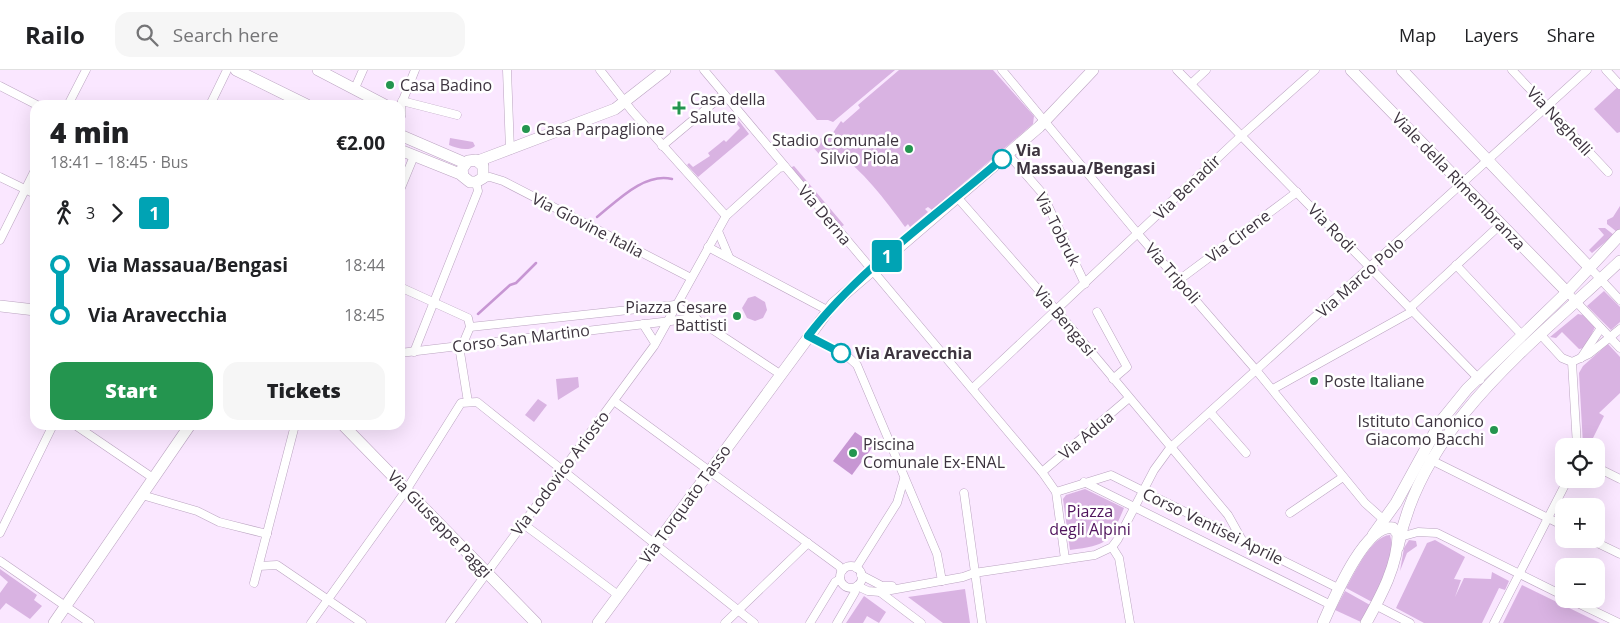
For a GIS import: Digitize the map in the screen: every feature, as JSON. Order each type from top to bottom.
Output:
[{"type":"main road","points":[[236,70],[297,100]]},
{"type":"main road","points":[[318,70],[376,100]]},
{"type":"main road","points":[[405,152],[463,176],[467,181],[505,151],[615,110],[666,70]]},
{"type":"main road","points":[[780,374],[830,307],[1045,122],[1093,70]]},
{"type":"main road","name":"Viale della Rimembranza","points":[[1351,70],[1566,292]]},
{"type":"main road","points":[[1402,70],[1590,268]]},
{"type":"main road","points":[[405,137],[466,163]]},
{"type":"main road","points":[[463,176],[462,169],[471,160],[480,172]]},
{"type":"main road","points":[[1367,623],[1390,575],[1409,507],[1442,421],[1478,377],[1566,292],[1620,236]]},
{"type":"main road","points":[[1323,623],[1360,552],[1427,458],[1487,386],[1620,261]]},
{"type":"main road","points":[[0,306],[30,309]]},
{"type":"main road","name":"Via Torquato Tasso","points":[[598,623],[780,374]]},
{"type":"main road","points":[[54,623],[187,430]]},
{"type":"main road","name":"Via Giuseppe Paggi","points":[[348,430],[536,623]]},
{"type":"main road","points":[[1373,535],[1385,527],[1393,528],[1398,534],[1399,542]]},
{"type":"street","points":[[71,100],[86,70]]},
{"type":"street","points":[[212,100],[227,70]]},
{"type":"street","points":[[355,88],[363,70]]},
{"type":"street","points":[[403,100],[415,70]]},
{"type":"street","points":[[505,151],[507,70]]},
{"type":"street","points":[[600,70],[662,146],[726,216]]},
{"type":"street","name":"Via Derna","points":[[704,70],[1042,472],[1056,492],[1065,559]]},
{"type":"street","name":"Via Tripoli","points":[[1002,70],[1138,234],[1273,390],[1365,504],[1384,520]]},
{"type":"street","name":"Via Rodi","points":[[1177,70],[1487,386]]},
{"type":"street","points":[[1191,84],[1206,70]]},
{"type":"street","name":"Via Benadir","points":[[973,388],[1241,136],[1315,70]]},
{"type":"street","name":"Via Neghelli","points":[[1512,70],[1608,172]]},
{"type":"street","name":"Via Marco Polo","points":[[1144,492],[1154,470],[1170,448],[1587,70]]},
{"type":"street","points":[[1606,70],[1620,85]]},
{"type":"street","points":[[0,86],[30,101]]},
{"type":"street","points":[[662,146],[724,94]]},
{"type":"street","points":[[405,107],[457,115]]},
{"type":"street","name":"Via Tobruk","points":[[1008,154],[1042,193],[1085,284]]},
{"type":"street","points":[[405,178],[414,156]]},
{"type":"street","points":[[666,321],[726,216],[779,168],[785,167]]},
{"type":"street","points":[[414,352],[478,191],[480,172]]},
{"type":"street","name":"Via Giovine Italia","points":[[480,172],[502,181],[692,278]]},
{"type":"street","points":[[0,177],[30,192]]},
{"type":"street","points":[[0,240],[30,180]]},
{"type":"street","name":"Via Cirene","points":[[1179,280],[1297,192]]},
{"type":"street","name":"Via Bengasi","points":[[957,197],[1057,311],[1170,448]]},
{"type":"street","points":[[1273,390],[1412,310],[1500,225]]},
{"type":"street","points":[[718,231],[729,258]]},
{"type":"street","points":[[708,247],[830,307]]},
{"type":"street","points":[[1456,266],[1522,335]]},
{"type":"street","points":[[1590,268],[1620,300]]},
{"type":"street","points":[[405,288],[468,318],[470,327],[460,346],[468,402]]},
{"type":"street","points":[[1566,292],[1620,348]]},
{"type":"street","points":[[675,305],[780,374]]},
{"type":"street","name":"Corso San Martino","points":[[470,327],[675,305]]},
{"type":"street","points":[[1097,312],[1128,367],[1114,379]]},
{"type":"street","points":[[666,321],[696,318]]},
{"type":"street","name":"Corso San Martino","points":[[405,353],[666,321]]},
{"type":"street","name":"Via Lodovico Ariosto","points":[[450,623],[522,523],[614,401],[655,343],[666,321]]},
{"type":"street","points":[[643,324],[655,343]]},
{"type":"street","points":[[1581,358],[1601,328]]},
{"type":"street","points":[[1541,335],[1562,358],[1572,362],[1611,338],[1620,329]]},
{"type":"street","points":[[808,336],[846,356],[857,365],[937,554],[942,582]]},
{"type":"street","points":[[1572,362],[1577,438]]},
{"type":"street","name":"Via Adua","points":[[1042,472],[1129,398]]},
{"type":"street","points":[[614,401],[839,566],[844,586],[880,592],[901,586]]},
{"type":"street","points":[[311,623],[407,489],[461,403],[468,402],[477,402],[754,623]]},
{"type":"street","points":[[1210,412],[1246,453]]},
{"type":"street","points":[[0,533],[51,430]]},
{"type":"street","points":[[82,430],[153,478]]},
{"type":"street","points":[[254,583],[294,430]]},
{"type":"street","points":[[1170,448],[1228,516],[1242,540]]},
{"type":"street","points":[[1427,458],[1555,522]]},
{"type":"street","points":[[1605,472],[1620,479]]},
{"type":"street","name":"Corso Ventisei Aprile","points":[[1056,492],[1111,475],[1340,589]]},
{"type":"street","points":[[1290,512],[1343,477]]},
{"type":"street","points":[[856,568],[897,503],[904,479]]},
{"type":"street","name":"Corso Ventisei Aprile","points":[[1084,482],[1331,605]]},
{"type":"street","points":[[1494,623],[1564,488]]},
{"type":"street","points":[[810,623],[835,582],[848,567],[856,568],[861,575],[882,586],[901,586],[942,582],[964,577],[974,572],[1095,555],[1112,547],[1144,492]]},
{"type":"street","points":[[964,493],[982,623]]},
{"type":"street","points":[[142,495],[197,511],[219,522],[267,534]]},
{"type":"street","points":[[522,523],[618,595]]},
{"type":"street","points":[[1399,542],[1418,532],[1437,533],[1555,592]]},
{"type":"street","points":[[725,623],[808,543]]},
{"type":"street","points":[[1605,546],[1620,554]]},
{"type":"street","points":[[1112,547],[1119,558],[1130,623]]},
{"type":"street","points":[[0,561],[90,623]]},
{"type":"street","points":[[259,566],[277,565],[362,623]]},
{"type":"street","points":[[837,623],[856,587],[861,582],[861,575]]},
{"type":"street","points":[[880,592],[921,623]]},
{"type":"street","points":[[1374,605],[1410,623]]},
{"type":"street","points":[[1588,608],[1619,623]]},
{"type":"green space","points":[[774,70],[895,70],[833,122],[817,120]]},
{"type":"green space","name":"Stadio Comunale Silvio Piola","points":[[899,70],[993,70],[1034,116],[1033,124],[932,210],[928,207],[925,209],[928,212],[910,227],[908,224],[905,227],[877,190],[852,165],[839,158],[819,154],[811,145],[818,139],[830,137],[841,121],[843,123],[860,108],[858,105]]},
{"type":"green space","points":[[1620,85],[1620,132],[1617,133],[1594,109]]},
{"type":"green space","points":[[739,121],[749,134],[698,177],[687,165],[689,163],[693,167],[710,156],[708,153],[724,140],[726,142],[740,128],[736,123]]},
{"type":"green space","points":[[450,138],[473,142],[475,146],[466,149],[455,147],[449,145]]},
{"type":"green space","points":[[794,166],[844,225],[841,227],[790,168]]},
{"type":"green space","points":[[1620,206],[1620,229],[1617,232],[1607,224],[1607,220],[1613,217]]},
{"type":"green space","points":[[1598,228],[1605,228],[1614,235],[1592,253],[1589,250],[1604,235]]},
{"type":"green space","points":[[1604,291],[1620,307],[1620,322],[1611,330],[1587,306]]},
{"type":"green space","points":[[755,296],[765,302],[767,310],[763,318],[755,321],[747,318],[742,308],[748,298]]},
{"type":"green space","points":[[1578,314],[1583,315],[1595,327],[1585,348],[1579,349],[1562,332],[1556,338],[1550,337]]},
{"type":"green space","points":[[1608,344],[1620,357],[1620,393],[1599,413],[1604,416],[1593,438],[1583,438],[1579,373],[1583,366]]},
{"type":"green space","points":[[578,377],[579,387],[558,400],[556,379]]},
{"type":"green space","points":[[538,399],[547,405],[534,422],[525,415]]},
{"type":"green space","name":"Piazza degli Alpini","points":[[1085,489],[1124,508],[1115,529],[1106,540],[1100,544],[1070,550],[1063,499],[1066,495]]},
{"type":"green space","points":[[1390,535],[1392,543],[1390,561],[1372,602],[1346,588],[1370,548],[1383,537]]},
{"type":"green space","points":[[1409,540],[1416,541],[1417,546],[1407,553],[1400,571],[1404,548]]},
{"type":"green space","points":[[1435,540],[1465,557],[1454,579],[1461,580],[1455,597],[1464,578],[1491,579],[1492,572],[1509,581],[1505,590],[1499,588],[1482,623],[1424,623],[1396,608],[1427,543]]},
{"type":"green space","points":[[0,569],[37,595],[34,600],[42,606],[30,619],[6,603],[0,610],[0,593],[8,582],[0,575]]},
{"type":"green space","points":[[1522,585],[1555,601],[1555,608],[1569,608],[1600,623],[1503,623]]},
{"type":"green space","points":[[965,589],[970,623],[943,623],[908,597]]},
{"type":"green space","points":[[1345,591],[1370,605],[1361,622],[1335,610]]},
{"type":"green space","points":[[864,596],[886,612],[879,623],[867,616],[863,623],[846,623]]},
{"type":"shaded area","name":"Piscina Comunale Ex-ENAL","points":[[855,432],[874,445],[852,475],[833,461]]},
{"type":"waterway","points":[[597,217],[641,184],[662,178],[672,179]]},
{"type":"waterway","points":[[478,314],[510,285],[516,283],[536,263]]},
{"type":"bus line","name":"1","points":[[841,353],[808,336],[827,310],[1002,159]]},
{"type":"place","name":"Casa Badino","points":[[390,85]]},
{"type":"place","name":"Casa della Salute","points":[[679,108]]},
{"type":"place","name":"Casa Parpaglione","points":[[526,129]]},
{"type":"place","name":"Stadio Comunale Silvio Piola","points":[[909,149]]},
{"type":"place","name":"Via Massaua/Bengasi","points":[[1002,159]]},
{"type":"place","name":"Piazza Cesare Battisti","points":[[737,316]]},
{"type":"place","name":"Via Aravecchia","points":[[841,353]]},
{"type":"place","name":"Poste Italiane","points":[[1314,381]]},
{"type":"place","name":"Istituto Canonico Giacomo Bacchi","points":[[1494,430]]},
{"type":"place","name":"Piscina Comunale Ex-ENAL","points":[[853,453]]}]
